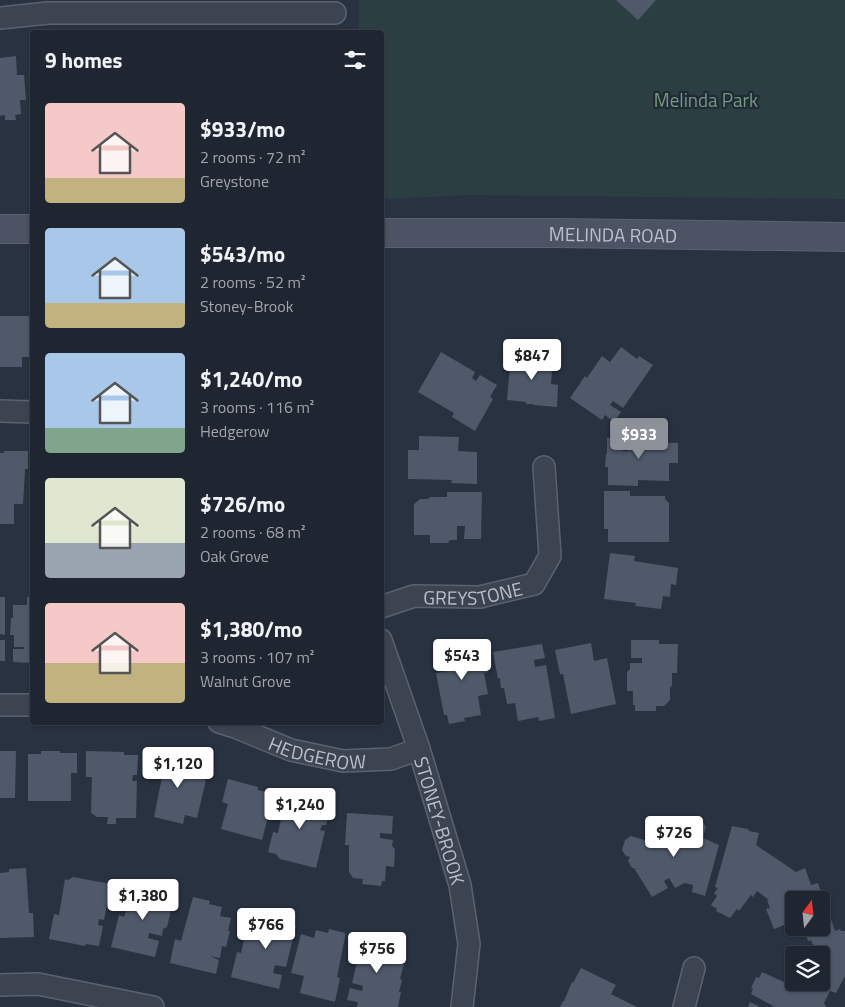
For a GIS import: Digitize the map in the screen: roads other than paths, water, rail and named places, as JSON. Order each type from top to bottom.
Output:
[{"type":"main road","points":[[0,229],[30,229]]},
{"type":"main road","name":"MELINDA ROAD","points":[[384,233],[845,236]]},
{"type":"street","points":[[0,18],[48,13],[335,15]]},
{"type":"street","points":[[0,412],[30,412]]},
{"type":"street","name":"GREYSTONE","points":[[384,606],[414,596],[480,596],[534,584],[550,556],[544,467]]},
{"type":"street","name":"STONEY-BROOK","points":[[384,649],[419,749],[460,885],[469,944],[462,1007]]},
{"type":"street","points":[[0,705],[30,705]]},
{"type":"street","name":"HEDGEROW","points":[[229,725],[291,750],[343,761],[391,759],[419,749]]},
{"type":"street","points":[[684,1007],[694,968]]},
{"type":"street","points":[[0,985],[38,984],[153,1007]]},
{"type":"park label","name":"Melinda Park","points":[[706,99]]}]
